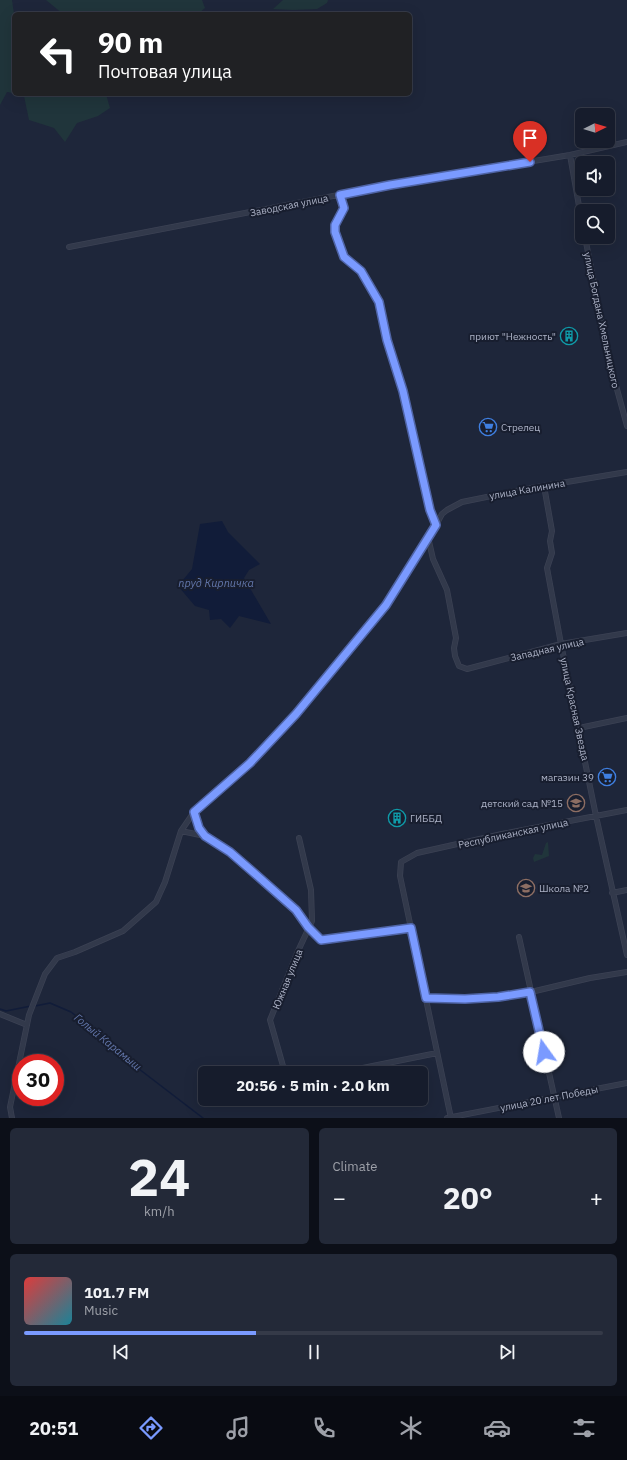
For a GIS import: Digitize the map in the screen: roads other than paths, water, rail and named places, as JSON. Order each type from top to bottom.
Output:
[{"type":"street","name":"Заводская улица","points":[[69,247],[390,185],[570,155],[627,142]]},
{"type":"street","points":[[570,155],[579,204]]},
{"type":"street","points":[[340,195],[344,208],[335,225],[335,232],[344,257],[361,271],[379,302],[387,340],[403,391],[430,510],[436,525]]},
{"type":"street","name":"улица Богдана Хмельницкого","points":[[586,244],[596,301],[609,360],[627,426]]},
{"type":"street","name":"улица Калинина","points":[[12,1118],[10,1107],[29,1015],[45,974],[57,958],[75,952],[123,931],[156,902],[165,882],[181,831],[194,812],[250,763],[296,714],[386,605],[442,514],[462,502],[488,496],[627,472]]},
{"type":"street","name":"улица Красная Звезда","points":[[544,486],[552,531],[550,540],[552,553],[547,568],[596,816],[627,955]]},
{"type":"street","name":"Западная улица","points":[[428,537],[433,559],[447,590],[456,638],[454,648],[455,656],[459,666],[467,669],[561,644],[627,633]]},
{"type":"street","points":[[579,728],[627,718]]},
{"type":"street","name":"Республиканская улица","points":[[411,928],[400,876],[401,862],[417,853],[502,834],[627,810]]},
{"type":"street","points":[[194,812],[199,828],[205,836],[230,852],[296,910],[308,927],[321,940],[411,928],[449,1118]]},
{"type":"street","points":[[181,831],[205,836]]},
{"type":"street","name":"Южная улица","points":[[283,1066],[270,1020],[308,927],[312,921],[311,890],[299,838]]},
{"type":"street","points":[[612,893],[627,890]]},
{"type":"street","points":[[519,937],[559,1118]]},
{"type":"street","points":[[426,998],[465,999],[498,997],[627,972]]},
{"type":"street","points":[[0,1014],[27,1026]]},
{"type":"street","points":[[373,1066],[437,1053]]},
{"type":"street","name":"улица 20 лет Победы","points":[[449,1118],[627,1083]]},
{"type":"water","name":"пруд Кирпичка","points":[[222,521],[228,532],[260,564],[249,570],[244,578],[271,624],[239,616],[230,628],[221,619],[210,620],[209,610],[195,606],[178,586],[192,569],[200,524]]},
{"type":"waterway","name":"Голый Карамыш","points":[[35,1006],[50,1003],[71,1012],[123,1052],[126,1059],[203,1118]]},
{"type":"waterway","name":"Голый Карамыш","points":[[0,1009],[6,1011],[31,1006]]},
{"type":"place","name":"приют \"Нежность\"","points":[[569,336]]},
{"type":"place","name":"Стрелец","points":[[488,427]]},
{"type":"place","name":"магазин 39","points":[[607,777]]},
{"type":"place","name":"детский сад №15","points":[[576,803]]},
{"type":"place","name":"ГИББД","points":[[397,818]]},
{"type":"place","name":"Школа №2","points":[[526,888]]}]
